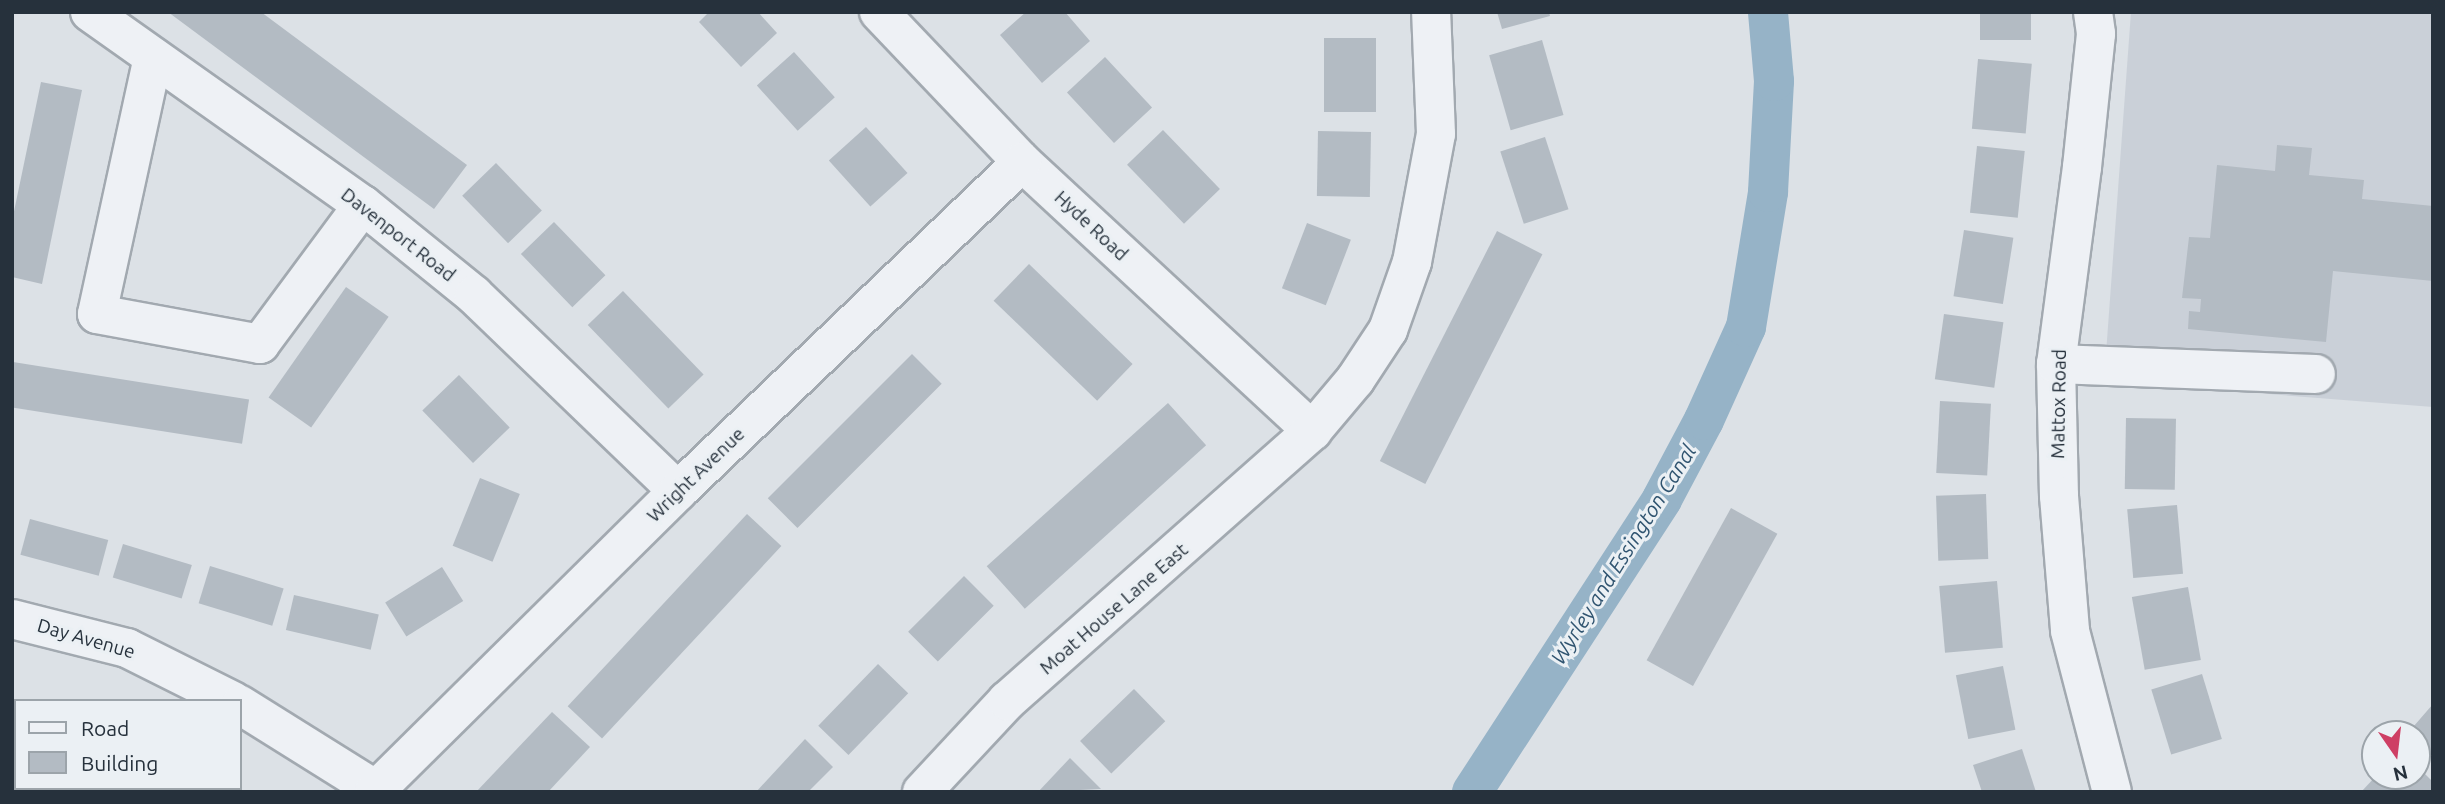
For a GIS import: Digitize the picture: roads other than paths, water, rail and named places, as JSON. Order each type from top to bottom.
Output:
[{"type":"street","name":"Davenport Road","points":[[90,12],[363,205],[474,295],[678,491]]},
{"type":"street","name":"Hyde Road","points":[[878,12],[1021,162],[1312,431]]},
{"type":"street","name":"Moat House Lane East","points":[[922,792],[1007,701],[1312,431],[1355,380],[1388,330],[1412,262],[1436,134],[1431,12]]},
{"type":"street","name":"Mattox Road","points":[[2093,12],[2096,34],[2082,167],[2056,364],[2059,496],[2070,631],[2112,792]]},
{"type":"street","points":[[153,57],[97,314],[260,344],[363,205]]},
{"type":"street","name":"Wright Avenue","points":[[375,791],[678,491],[1021,162]]},
{"type":"street","points":[[2056,364],[2316,374]]},
{"type":"street","name":"Day Avenue","points":[[12,619],[127,648],[229,699]]},
{"type":"street","points":[[242,706],[375,791]]},
{"type":"waterway","name":"Wyrley and Essington Canal","points":[[1472,792],[1662,499],[1704,420],[1746,327],[1768,192],[1774,81],[1768,12]]}]
